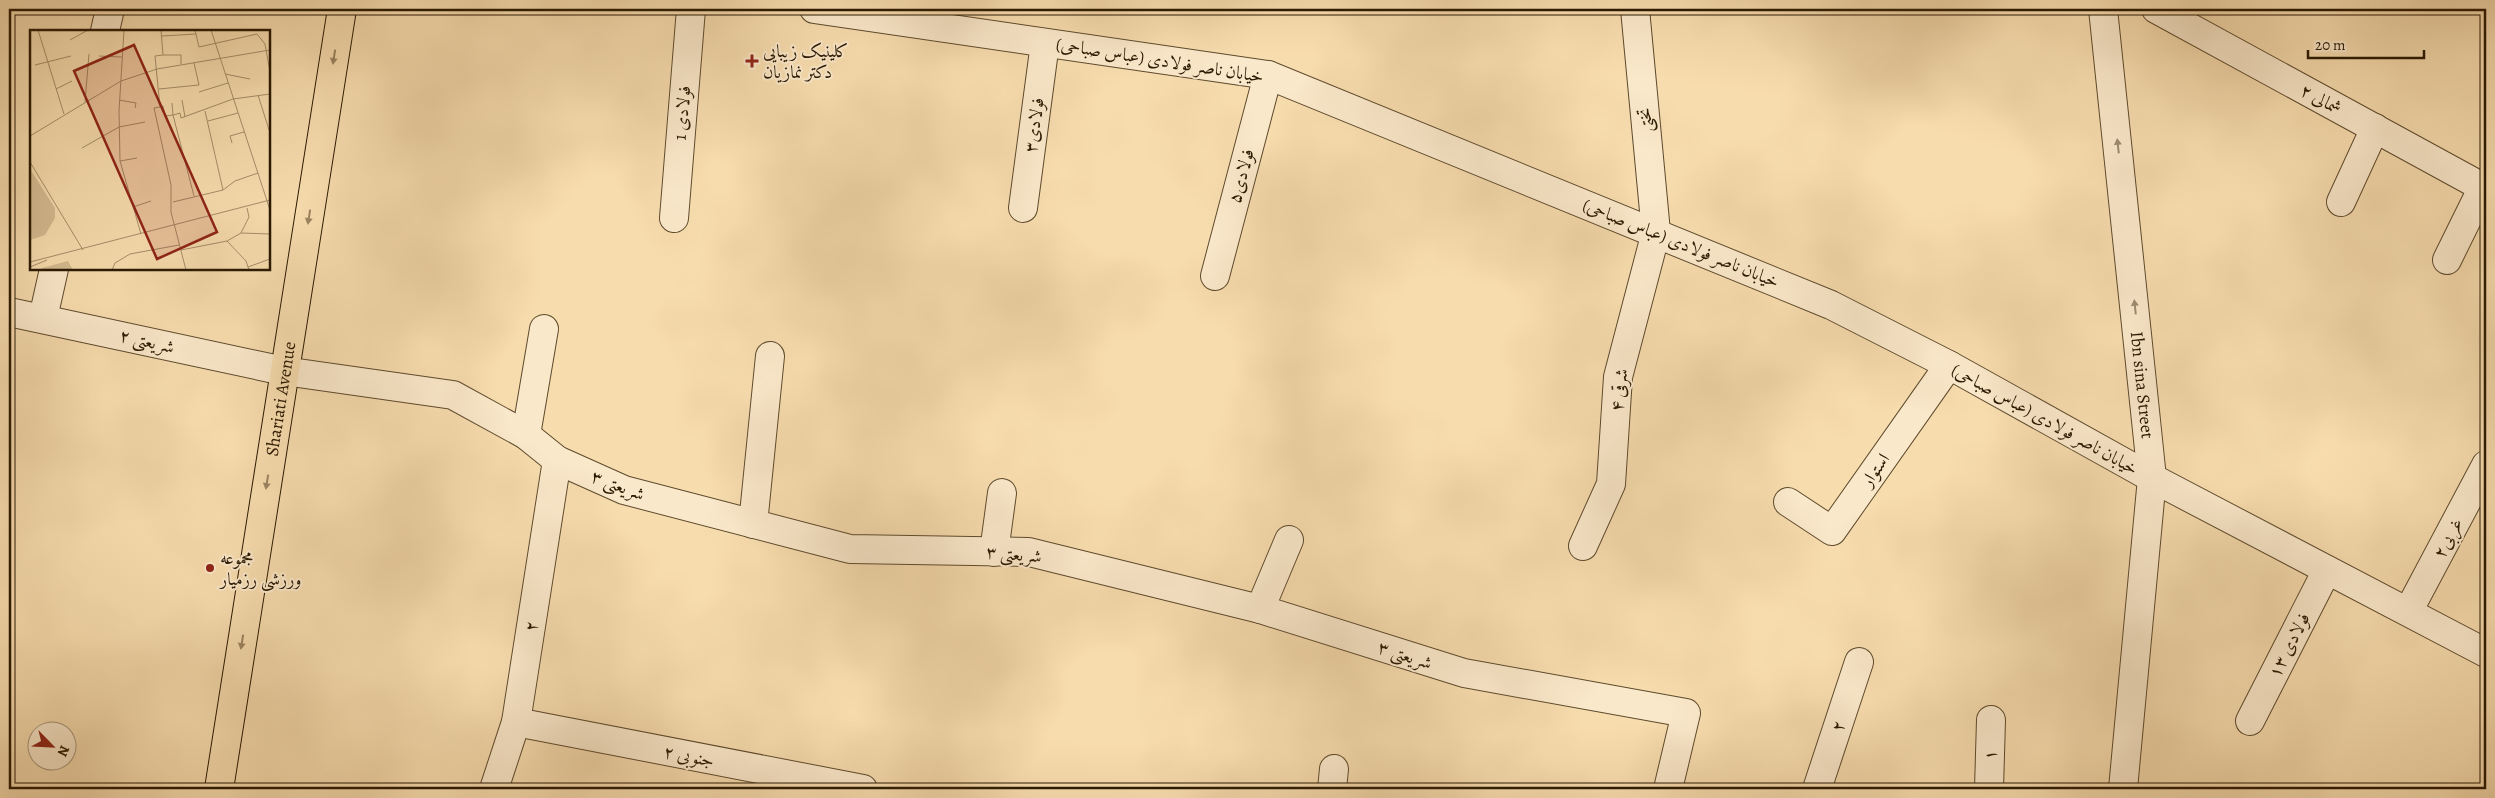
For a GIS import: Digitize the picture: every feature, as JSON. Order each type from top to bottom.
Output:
[{"type":"main road","name":"Shariati Avenue","points":[[219,789],[342,9]]},
{"type":"street","points":[[105,30],[110,9]]},
{"type":"street","name":"فولادی 1","points":[[674,218],[691,9]]},
{"type":"street","name":"خیابان ناصر فولادی (عباس صباحی)","points":[[814,9],[1268,75],[1831,305],[1949,366],[2152,478],[2409,610],[2486,653]]},
{"type":"street","name":"تختی","points":[[1635,9],[1656,232]]},
{"type":"street","name":"Ibn sina Street","points":[[2103,9],[2152,478],[2123,789]]},
{"type":"street","name":"۲ شمالی","points":[[2156,9],[2485,188]]},
{"type":"street","name":"فولادی۳","points":[[1023,208],[1045,42]]},
{"type":"street","name":"فولادی۵","points":[[1215,276],[1268,75]]},
{"type":"street","points":[[2341,202],[2375,128]]},
{"type":"street","points":[[2447,260],[2485,188]]},
{"type":"street","name":"۴ شرقی","points":[[1583,546],[1611,484],[1618,377],[1656,232]]},
{"type":"street","points":[[43,318],[54,270]]},
{"type":"street","name":"شریعتی ۲","points":[[9,312],[284,371]]},
{"type":"street","points":[[526,435],[544,329]]},
{"type":"street","points":[[753,524],[770,356]]},
{"type":"street","name":"استوار","points":[[1788,502],[1832,531],[1949,366]]},
{"type":"street","name":"شریعتی ۳","points":[[284,371],[453,394],[526,435],[557,460],[624,490],[850,549],[1030,552],[1260,609],[1464,673],[1686,713],[1674,787]]},
{"type":"street","name":"۲","points":[[494,789],[516,722],[557,460]]},
{"type":"street","name":"غربی۲","points":[[2409,610],[2486,465]]},
{"type":"street","points":[[994,552],[1002,493]]},
{"type":"street","points":[[1260,609],[1289,540]]},
{"type":"street","name":"فولادی ۱۳","points":[[2250,721],[2328,570]]},
{"type":"street","name":"۲","points":[[1817,789],[1860,662]]},
{"type":"street","name":"۱","points":[[1989,789],[1991,720]]},
{"type":"street","name":"۲ جنوبی","points":[[516,722],[863,789]]},
{"type":"place","name":"کلینیک زیبایی دکتر نمازیان","points":[[752,61]]},
{"type":"place","name":"مجموعه ورزشی رزمیار","points":[[210,568]]}]
